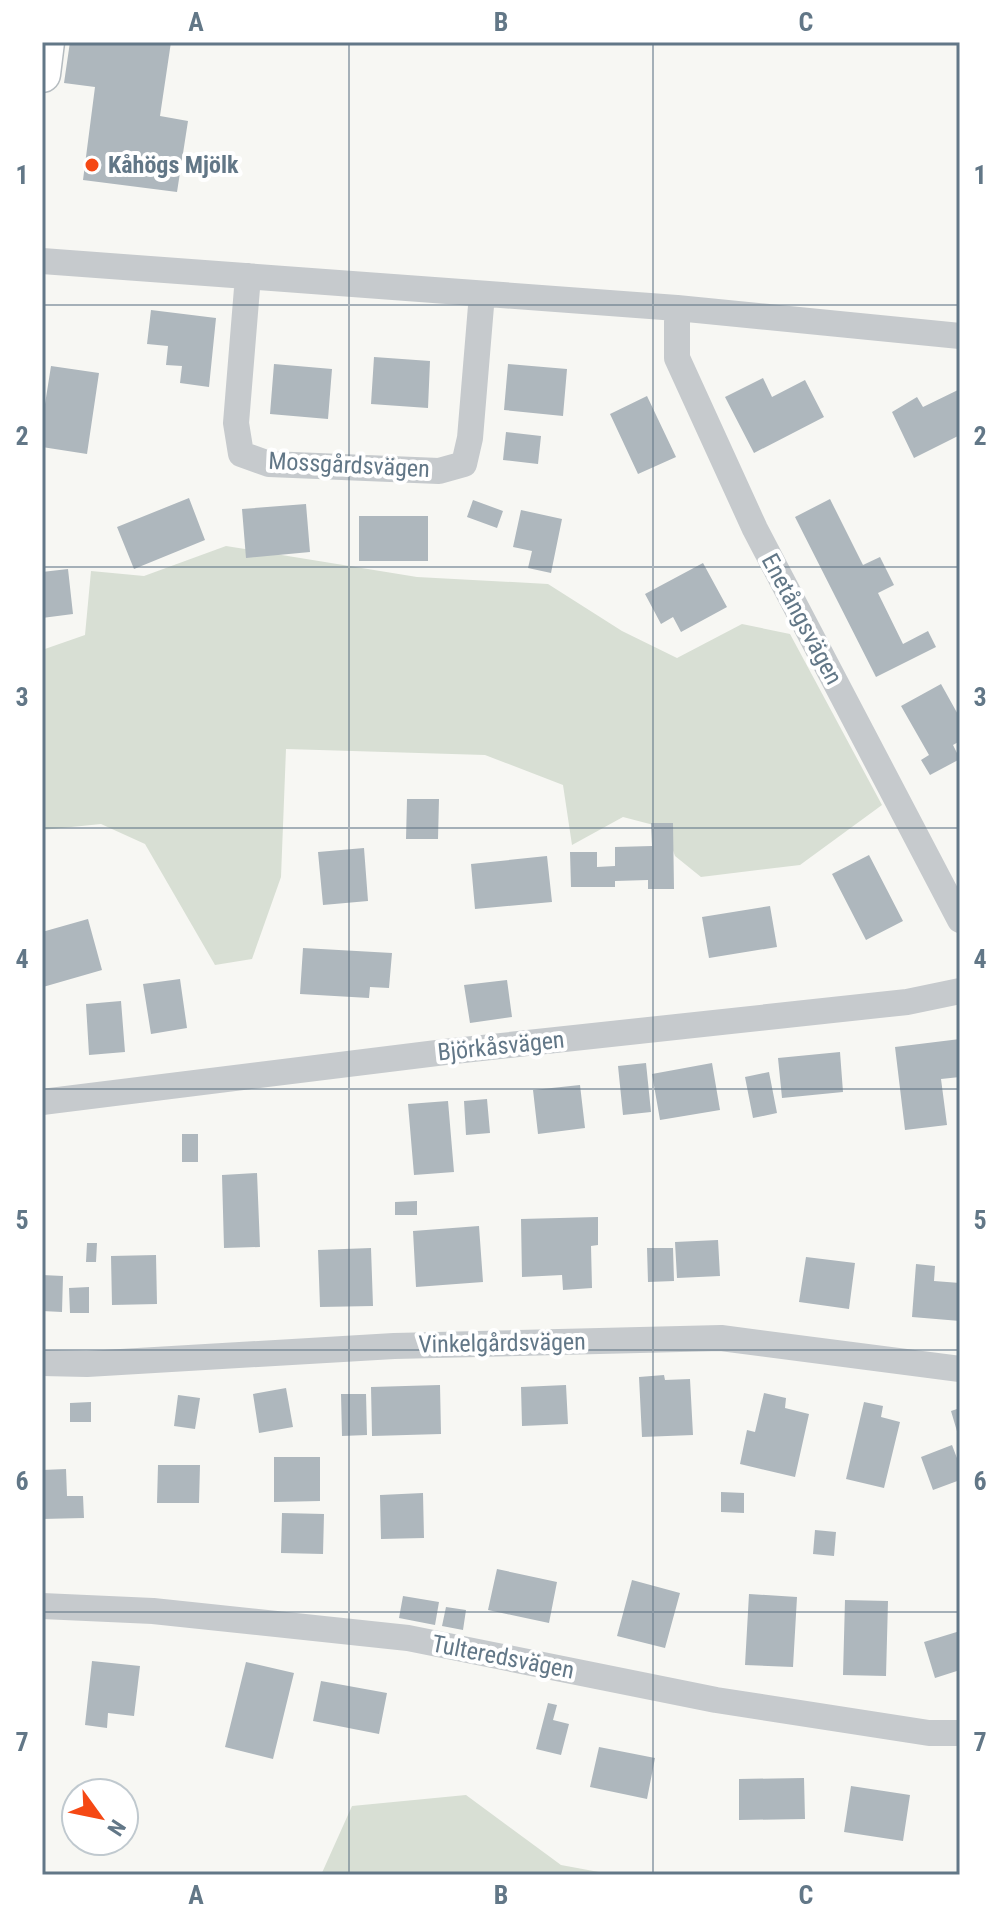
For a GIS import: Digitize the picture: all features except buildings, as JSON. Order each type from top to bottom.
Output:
[{"type":"street","points":[[42,74],[46,42]]},
{"type":"street","points":[[42,261],[677,308],[960,336]]},
{"type":"street","name":"Mossgårdsvägen","points":[[248,276],[236,423],[241,454],[269,464],[439,471],[464,464],[470,438],[482,294]]},
{"type":"street","name":"Enetångsvägen","points":[[677,308],[677,358],[755,529],[960,920]]},
{"type":"street","name":"Björkåsvägen","points":[[42,1102],[445,1052],[907,1002],[960,991]]},
{"type":"street","name":"Vinkelgårdsvägen","points":[[42,1363],[87,1364],[394,1346],[721,1338],[960,1369]]},
{"type":"street","name":"Tulteredsvägen","points":[[42,1606],[153,1611],[408,1638],[716,1700],[929,1733],[960,1733]]},
{"type":"shaded area","points":[[226,546],[417,577],[548,584],[622,631],[677,658],[742,624],[790,634],[882,805],[800,865],[701,877],[675,856],[665,828],[623,817],[572,845],[563,785],[485,755],[286,749],[281,877],[252,959],[215,965],[145,844],[101,824],[42,830],[42,650],[85,635],[91,571],[144,576]]},
{"type":"shaded area","points":[[466,1795],[561,1865],[615,1875],[321,1875],[352,1806]]},
{"type":"place","name":"Kåhögs Mjölk","points":[[92,165]]}]
